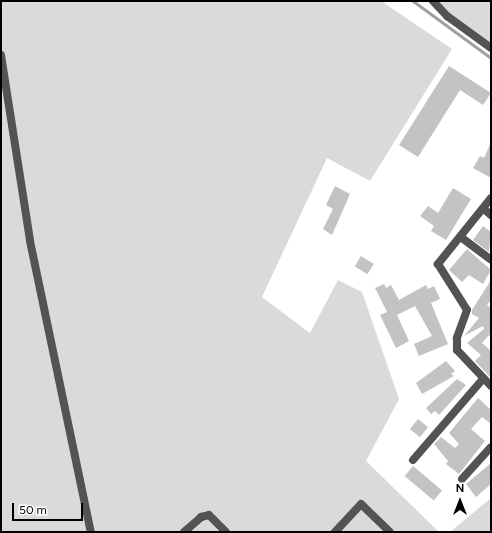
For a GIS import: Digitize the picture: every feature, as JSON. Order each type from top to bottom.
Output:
[{"type":"street","points":[[433,1],[447,16],[491,48]]},
{"type":"street","points":[[1,55],[30,241],[91,532]]},
{"type":"street","points":[[491,198],[484,210],[462,238],[438,264],[467,310],[458,338],[457,350],[482,380],[491,386]]},
{"type":"street","points":[[484,210],[491,215]]},
{"type":"street","points":[[462,238],[491,260]]},
{"type":"street","points":[[412,460],[482,380]]},
{"type":"street","points":[[462,479],[491,447]]},
{"type":"street","points":[[335,532],[360,504],[390,532]]},
{"type":"street","points":[[184,532],[201,517],[209,515],[226,532]]},
{"type":"shaded area","points":[[1,1],[381,1],[452,49],[370,181],[327,158],[262,297],[310,333],[338,280],[362,292],[399,399],[366,461],[439,532],[1,532]]},
{"type":"shaded area","points":[[438,1],[491,1],[491,46],[433,8]]},
{"type":"shaded area","points":[[491,498],[491,532],[450,532]]},
{"type":"building","points":[[449,66],[491,93],[483,105],[460,90],[418,157],[399,145]]},
{"type":"building","points":[[491,142],[491,178],[473,168],[480,156],[484,158]]},
{"type":"building","points":[[335,186],[350,194],[332,235],[323,229],[333,209],[326,205]]},
{"type":"building","points":[[453,188],[471,199],[446,240],[431,231],[434,226],[420,216],[428,206],[438,213]]},
{"type":"building","points":[[483,226],[491,232],[489,252],[473,240]]},
{"type":"building","points":[[467,249],[491,270],[483,284],[469,275],[462,282],[449,270]]},
{"type":"building","points":[[361,256],[374,264],[367,274],[355,266]]},
{"type":"building","points":[[491,280],[491,300],[487,305],[491,308],[491,339],[489,335],[482,343],[491,351],[491,378],[475,361],[481,355],[467,343],[484,329],[483,326],[464,336],[479,318],[472,314],[472,310]]},
{"type":"building","points":[[384,284],[386,288],[391,285],[399,300],[426,285],[428,289],[434,286],[440,299],[431,303],[448,344],[419,356],[414,344],[432,336],[415,306],[397,315],[409,341],[396,348],[380,315],[387,312],[375,288]]},
{"type":"building","points":[[446,361],[455,371],[451,374],[454,376],[422,394],[416,383]]},
{"type":"building","points":[[457,379],[466,385],[439,415],[435,411],[431,414],[426,408]]},
{"type":"building","points":[[478,398],[491,410],[491,424],[482,417],[471,429],[485,441],[459,474],[446,464],[448,461],[434,444],[441,437],[455,448],[459,444],[449,433]]},
{"type":"building","points":[[418,419],[428,427],[420,437],[410,429]]},
{"type":"building","points":[[491,463],[491,484],[476,497],[466,484]]},
{"type":"building","points":[[413,466],[442,490],[434,500],[405,476]]},
{"type":"waterway","points":[[413,1],[491,58]]}]
